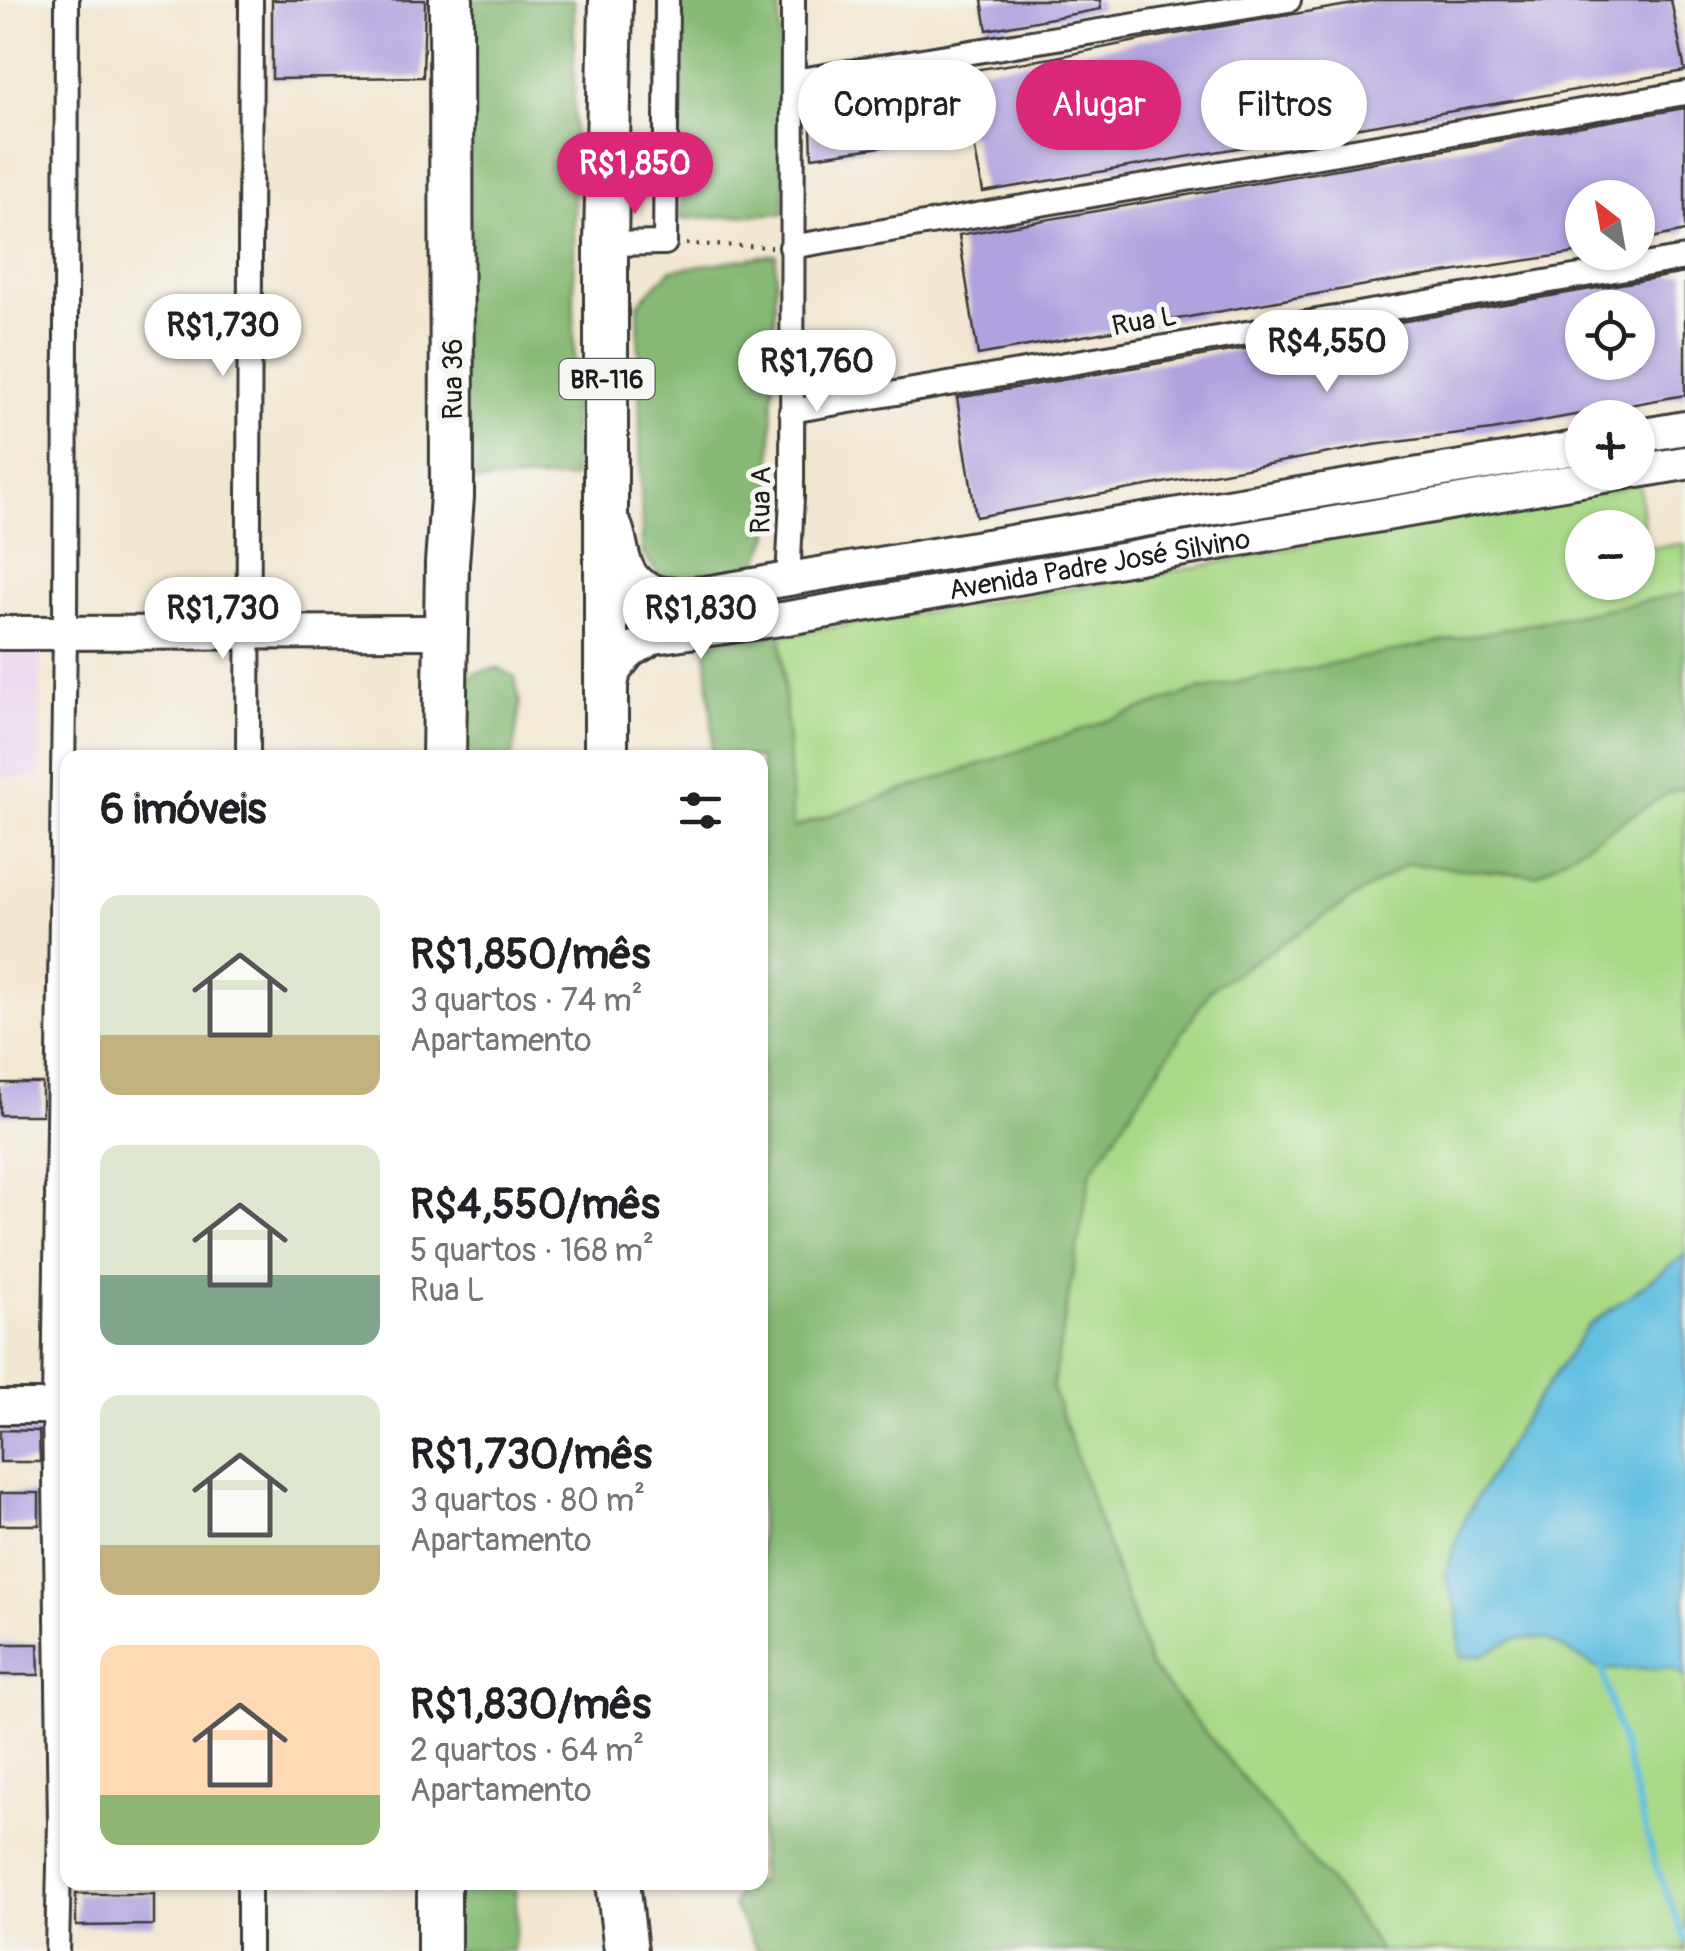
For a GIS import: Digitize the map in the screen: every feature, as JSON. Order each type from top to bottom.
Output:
[{"type":"highway","name":"Rua 36","points":[[444,750],[452,497],[451,0]]},
{"type":"highway","name":"BR-116","points":[[606,750],[606,244],[611,0]]},
{"type":"highway","points":[[438,1890],[439,1951]]},
{"type":"highway","points":[[603,1951],[604,1890]]},
{"type":"highway","points":[[619,1890],[626,1951]]},
{"type":"main road","points":[[1655,433],[1685,428]]},
{"type":"main road","name":"Avenida Padre José Silvino","points":[[608,510],[636,584],[665,596],[788,581],[1565,449]]},
{"type":"main road","points":[[1655,468],[1685,462]]},
{"type":"main road","name":"Avenida Padre José Silvino","points":[[606,702],[614,671],[630,651],[654,636],[788,618],[1565,483]]},
{"type":"main road","points":[[0,633],[446,632]]},
{"type":"main road","points":[[0,1407],[60,1407]]},
{"type":"street","points":[[64,750],[67,0]]},
{"type":"street","points":[[248,750],[252,0]]},
{"type":"street","points":[[606,244],[664,243],[667,0]]},
{"type":"street","name":"Rua A","points":[[788,581],[792,497],[794,0]]},
{"type":"street","points":[[794,81],[1289,0]]},
{"type":"street","points":[[792,247],[1685,93]]},
{"type":"street","name":"Rua L","points":[[791,411],[1685,258]]},
{"type":"street","points":[[57,1951],[60,1823]]},
{"type":"street","points":[[248,1951],[249,1890]]},
{"type":"path","points":[[664,243],[792,247]]},
{"type":"shaded area","points":[[0,647],[40,648],[40,778],[0,777]]},
{"type":"green space","points":[[459,0],[574,0],[574,478],[461,482]]},
{"type":"green space","points":[[680,0],[779,0],[784,213],[681,219]]},
{"type":"green space","points":[[776,254],[770,535],[755,570],[669,589],[642,552],[638,303],[671,270]]},
{"type":"green space","points":[[1575,490],[1640,490],[1642,510],[1565,510],[1565,600],[1650,600],[1195,691],[792,828],[781,636],[1182,570]]},
{"type":"green space","points":[[1685,544],[1685,593],[1655,599],[1655,547]]},
{"type":"green space","points":[[1685,593],[1685,788],[1670,792],[1536,875],[1407,864],[1212,988],[1091,1172],[1052,1388],[1150,1666],[1346,1902],[1380,1951],[758,1951],[733,1906],[738,1890],[768,1890],[768,750],[711,750],[706,645],[769,621],[781,636],[793,828],[1195,691]]},
{"type":"green space","points":[[498,668],[515,677],[520,705],[514,750],[449,750],[446,699],[475,673]]},
{"type":"green space","points":[[1685,788],[1685,1951],[1380,1951],[1346,1902],[1150,1666],[1052,1388],[1091,1171],[1211,988],[1407,863],[1536,875],[1670,791]]},
{"type":"green space","points":[[437,1890],[515,1890],[513,1951],[450,1951]]},
{"type":"water","points":[[1685,1255],[1685,1677],[1671,1668],[1602,1670],[1546,1639],[1516,1638],[1482,1655],[1460,1657],[1458,1612],[1445,1573],[1465,1518],[1518,1428],[1587,1327]]},
{"type":"building","points":[[272,0],[425,0],[423,77],[272,79]]},
{"type":"building","points":[[982,0],[1100,0],[1101,9],[987,30]]},
{"type":"building","points":[[1377,0],[1671,0],[1685,71],[1367,126],[1367,60],[1201,60],[1201,150],[1227,150],[983,192],[975,150],[996,150],[996,67],[1016,64],[1016,150],[1181,150],[1181,60],[1039,60]]},
{"type":"building","points":[[1685,108],[1685,231],[1655,237],[1655,180],[1565,180],[1565,255],[1372,284],[978,355],[959,235]]},
{"type":"building","points":[[812,150],[861,150],[812,157]]},
{"type":"building","points":[[1685,273],[1685,395],[1655,400],[1565,400],[1565,417],[1373,445],[976,517],[957,398],[1565,294],[1565,380],[1655,380],[1655,290],[1586,290]]},
{"type":"building","points":[[0,1083],[42,1083],[42,1115],[0,1115]]},
{"type":"building","points":[[0,1430],[39,1431],[40,1462],[0,1462]]},
{"type":"building","points":[[0,1493],[39,1493],[39,1525],[0,1525]]},
{"type":"building","points":[[0,1644],[38,1644],[39,1675],[0,1675]]},
{"type":"building","points":[[76,1894],[154,1894],[154,1925],[76,1926]]},
{"type":"waterway","points":[[1602,1670],[1655,1864],[1685,1939]]}]
